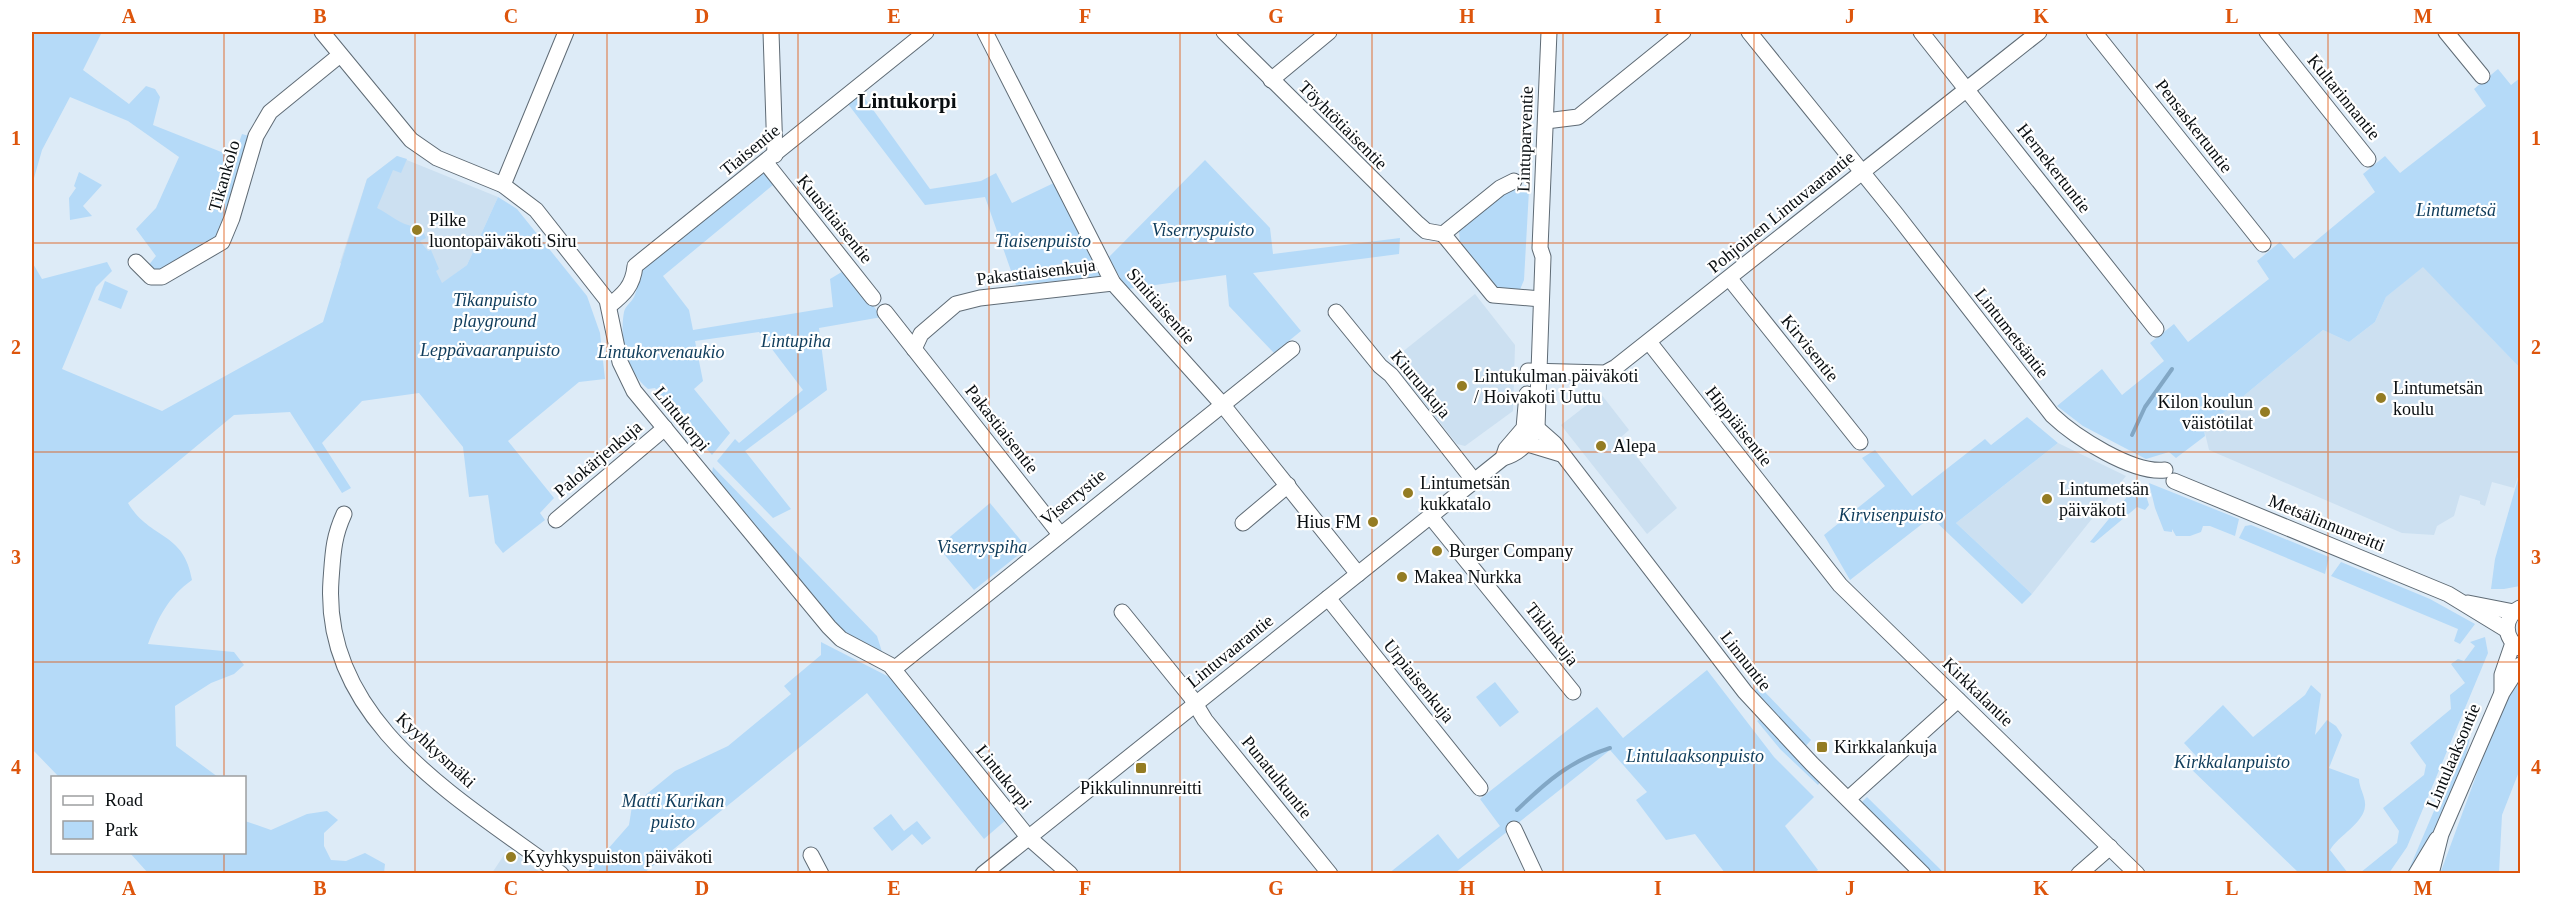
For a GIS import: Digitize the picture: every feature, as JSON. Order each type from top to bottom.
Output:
[{"type":"street","name":"Lintukorpi","points":[[322,32],[401,131],[422,149],[451,165],[503,185],[536,210],[609,306],[622,369],[634,391],[835,634],[894,669],[1028,837]]},
{"type":"street","points":[[503,185],[566,32]]},
{"type":"street","points":[[770,159],[771,32]]},
{"type":"street","name":"Tiaisentie","points":[[609,306],[626,293],[634,281],[635,266],[926,32]]},
{"type":"street","name":"Sinitiaisentie","points":[[985,32],[1113,283],[1222,404],[1358,574]]},
{"type":"street","name":"Töyhtötiaisentie","points":[[1224,32],[1418,224],[1426,231],[1443,234]]},
{"type":"street","points":[[1271,80],[1329,32]]},
{"type":"street","name":"Lintuparventie","points":[[1530,428],[1536,298],[1533,257],[1540,248],[1549,32]]},
{"type":"street","points":[[1546,121],[1578,117],[1683,32]]},
{"type":"street","name":"Lintumetsäntie","points":[[1749,32],[2052,415],[2069,431],[2120,458],[2170,475]]},
{"type":"street","name":"Hernekertuntie","points":[[1921,32],[2156,329]]},
{"type":"street","name":"Pohjoinen Lintuvaarantie","points":[[1533,370],[1605,373],[1616,367],[2039,32]]},
{"type":"street","name":"Pensaskertuntie","points":[[2094,32],[2263,244]]},
{"type":"street","name":"Kultarinnantie","points":[[2267,32],[2368,159]]},
{"type":"street","points":[[2446,32],[2482,76]]},
{"type":"street","name":"Tikankolo","points":[[136,262],[152,277],[162,277],[222,242],[256,136],[270,112],[340,55]]},
{"type":"street","name":"Kuusitiaisentie","points":[[770,159],[873,298]]},
{"type":"street","points":[[1514,181],[1500,188],[1443,234],[1492,295],[1536,298]]},
{"type":"street","name":"Kirvisentie","points":[[1730,279],[1860,442]]},
{"type":"street","name":"Pakastiaisenkuja","points":[[914,349],[921,334],[956,304],[981,298],[1113,283]]},
{"type":"street","points":[[885,312],[914,349]]},
{"type":"street","name":"Kiurunkuja","points":[[1336,312],[1380,366],[1391,375],[1475,482]]},
{"type":"street","name":"Hippiäisentie","points":[[1649,342],[1798,533]]},
{"type":"street","name":"Pakastiaisentie","points":[[914,349],[1059,533]]},
{"type":"street","name":"Viserrystie","points":[[894,669],[1059,533],[1292,349]]},
{"type":"street","name":"Palokärjenkuja","points":[[556,520],[664,428]]},
{"type":"street","points":[[1530,428],[1528,444],[1561,454]]},
{"type":"street","name":"Lintuvaarantie","points":[[1503,458],[1506,449],[1530,428]]},
{"type":"street","name":"Linnuntie","points":[[1530,428],[1554,443],[1745,692],[1923,873]]},
{"type":"street","name":"Lintuvaarantie","points":[[982,873],[1503,458],[1513,456],[1528,444]]},
{"type":"street","name":"Metsälinnunreitti","points":[[2170,475],[2465,603],[2514,640]]},
{"type":"street","points":[[1243,523],[1288,485]]},
{"type":"street","name":"Kyyhkysmäki","points":[[344,514],[334,536],[329,596],[334,640],[357,693],[389,737],[442,787],[561,873]]},
{"type":"street","name":"Tiklinkuja","points":[[1431,517],[1573,692]]},
{"type":"street","name":"Kirkkalantie","points":[[1798,533],[1840,585],[2137,873]]},
{"type":"street","name":"Urpiaisenkuja","points":[[1328,598],[1480,788]]},
{"type":"street","name":"Metsälinnunreitti","points":[[2465,603],[2517,610]]},
{"type":"street","name":"Lintulaaksontie","points":[[2502,693],[2502,675],[2514,640],[2508,620],[2517,610]]},
{"type":"street","name":"Punatulkuntie","points":[[1122,612],[1330,873]]},
{"type":"street","name":"Lintulaaksontie","points":[[2431,873],[2441,834],[2502,693],[2520,664]]},
{"type":"street","points":[[1848,799],[1958,700]]},
{"type":"street","points":[[1514,830],[1535,873]]},
{"type":"street","name":"Lintulaaksontie","points":[[2416,873],[2441,834]]},
{"type":"street","points":[[1028,837],[1070,873]]},
{"type":"street","points":[[2079,873],[2110,847]]},
{"type":"street","points":[[811,855],[820,873]]},
{"type":"shaded area","name":"Pilke luontopäiväkoti Siru","points":[[397,156],[498,197],[467,265],[432,291],[340,263],[367,179]]},
{"type":"shaded area","name":"Lintumetsän koulu","points":[[2423,266],[2520,368],[2520,472],[2514,488],[2492,482],[2485,506],[2480,504],[2480,501],[2460,495],[2454,516],[2437,526],[2434,535],[2402,533],[2209,450],[2204,429],[2323,330],[2349,342],[2375,322],[2386,297]]},
{"type":"shaded area","name":"Lintukulman päiväkoti / Hoivakoti Uuttu","points":[[1475,294],[1515,345],[1513,411],[1465,446],[1457,444],[1391,361]]},
{"type":"shaded area","points":[[1601,394],[1629,430],[1621,437],[1677,508],[1647,534],[1561,425]]},
{"type":"shaded area","name":"Lintumetsän päiväkoti","points":[[2058,443],[2126,476],[2032,594],[1956,523]]},
{"type":"shaded area","name":"Kyyhkyspuiston päiväkoti","points":[[508,849],[532,866],[541,873],[492,873]]},
{"type":"green space","points":[[32,32],[102,32],[83,70],[129,104],[146,86],[155,89],[160,97],[153,125],[234,157],[242,134],[249,136],[222,231],[210,244],[159,271],[152,270],[148,266],[156,256],[136,229],[156,208],[179,157],[128,121],[70,97],[42,150],[32,185]]},
{"type":"green space","name":"Lintumetsä","points":[[2498,69],[2511,85],[2520,78],[2520,368],[2423,267],[2386,297],[2375,322],[2349,342],[2323,330],[2204,429],[2205,436],[2176,458],[2169,452],[2146,459],[2083,426],[2057,406],[2102,369],[2122,395],[2164,361],[2150,343],[2174,324],[2188,342],[2269,279],[2257,261],[2280,242],[2294,259],[2375,192],[2363,174],[2385,156],[2400,173],[2486,106],[2474,89]]},
{"type":"green space","name":"Tiaisenpuisto","points":[[861,93],[930,189],[981,181],[996,173],[1012,203],[1058,181],[1106,276],[1016,285],[985,197],[925,205],[848,104]]},
{"type":"green space","name":"Leppävaaranpuisto","points":[[397,156],[407,159],[401,173],[393,170],[377,208],[409,225],[420,225],[426,238],[420,241],[428,251],[431,250],[439,269],[436,271],[442,283],[467,265],[498,197],[517,209],[587,296],[600,333],[605,379],[579,382],[508,441],[554,498],[540,513],[545,520],[503,553],[495,543],[488,495],[469,497],[463,447],[419,393],[362,401],[322,443],[351,488],[342,493],[290,412],[234,415],[128,503],[146,524],[182,552],[192,580],[170,601],[148,644],[234,652],[244,665],[234,674],[211,683],[175,706],[176,746],[217,776],[58,776],[32,749],[32,262],[42,279],[107,262],[112,271],[96,287],[62,369],[162,411],[323,322],[367,179]]},
{"type":"green space","name":"Viserryspuisto","points":[[1205,160],[1270,228],[1273,254],[1400,238],[1399,254],[1253,273],[1301,331],[1274,353],[1229,306],[1226,275],[1127,289],[1108,258]]},
{"type":"green space","points":[[1526,170],[1530,172],[1524,280],[1519,292],[1497,290],[1460,244],[1459,231],[1506,191],[1525,188]]},
{"type":"green space","points":[[79,172],[102,185],[83,206],[92,216],[70,220],[69,198],[76,188],[74,186]]},
{"type":"green space","points":[[764,173],[773,185],[663,276],[689,310],[693,330],[833,307],[830,279],[845,270],[882,317],[819,328],[827,390],[745,451],[791,509],[773,518],[717,461],[735,439],[739,443],[803,390],[759,332],[695,341],[703,381],[694,389],[730,433],[712,455],[655,388],[648,389],[635,374],[626,354],[623,333],[624,312],[635,294],[641,266]]},
{"type":"green space","points":[[105,281],[128,291],[121,309],[98,300]]},
{"type":"green space","name":"Kirvisenpuisto","points":[[2027,417],[2058,443],[1956,523],[2032,594],[2022,604],[1931,517],[1850,580],[1824,535],[1885,486],[1862,458],[1875,450],[1912,496],[1985,439],[1991,445]]},
{"type":"green space","points":[[713,467],[877,636],[882,652],[852,638],[836,626],[718,483],[712,473]]},
{"type":"green space","points":[[2520,472],[2520,586],[2491,589],[2495,559]]},
{"type":"green space","points":[[2149,483],[2239,519],[2235,536],[2210,526],[2203,526],[2201,532],[2190,536],[2176,536],[2172,529],[2172,532],[2164,531]]},
{"type":"green space","points":[[2135,487],[2144,489],[2149,505],[2145,510],[2137,507],[2094,543],[2090,542]]},
{"type":"green space","name":"Viserryspiha","points":[[990,503],[1027,548],[974,590],[938,547]]},
{"type":"green space","points":[[2251,525],[2329,557],[2325,574],[2239,538],[2245,526]]},
{"type":"green space","points":[[2341,562],[2430,599],[2475,624],[2460,644],[2454,641],[2458,629],[2331,576]]},
{"type":"green space","points":[[2485,637],[2488,653],[2407,847],[2389,873],[2360,873],[2397,843],[2399,831],[2383,808],[2424,775],[2426,765],[2410,743],[2451,709],[2450,695],[2465,683],[2451,664],[2458,659],[2464,661],[2475,646],[2470,642]]},
{"type":"green space","name":"Matti Kurikan puisto","points":[[821,642],[895,680],[1006,820],[984,839],[867,693],[644,873],[586,874],[629,825],[632,806],[675,771],[728,746],[791,694],[784,686],[821,655]]},
{"type":"green space","name":"Lintulaaksonpuisto","points":[[1707,670],[1774,757],[1814,797],[1785,826],[1818,870],[1813,874],[1725,873],[1695,834],[1666,840],[1636,800],[1647,792],[1610,750],[1455,873],[1388,874],[1438,834],[1458,859],[1500,826],[1480,799],[1597,707],[1623,738]]},
{"type":"green space","points":[[2520,678],[2520,769],[2502,815],[2499,873],[2440,874],[2490,738]]},
{"type":"green space","points":[[1495,682],[1519,712],[1500,727],[1476,697]]},
{"type":"green space","name":"Kirkkalanpuisto","points":[[2311,685],[2321,694],[2315,735],[2327,720],[2336,726],[2342,735],[2329,768],[2359,779],[2364,799],[2364,812],[2356,824],[2330,850],[2348,873],[2299,873],[2188,766],[2198,758],[2184,743],[2223,705],[2253,737],[2305,695]]},
{"type":"green space","points":[[1760,687],[1811,740],[1805,747],[1753,691]]},
{"type":"green space","points":[[1760,719],[1820,782],[1818,785],[1780,749],[1757,721]]},
{"type":"green space","points":[[2466,736],[2470,738],[2454,791],[2412,873],[2407,874]]},
{"type":"green space","points":[[1867,797],[1944,873],[1933,873],[1866,807],[1862,802]]},
{"type":"green space","points":[[327,811],[338,820],[324,833],[324,846],[331,860],[346,861],[365,853],[385,864],[384,873],[148,873],[131,854],[246,854],[246,821],[271,830],[307,814]]},
{"type":"green space","points":[[891,814],[904,831],[917,821],[931,838],[922,845],[912,834],[892,851],[873,828]]},
{"type":"waterway","points":[[2132,435],[2145,407],[2172,369]]},
{"type":"waterway","points":[[1517,810],[1560,773],[1583,759],[1610,748]]},
{"type":"place","name":"Pilke luontopäiväkoti Siru","points":[[417,230]]},
{"type":"place","name":"Lintukulman päiväkoti / Hoivakoti Uuttu","points":[[1462,386]]},
{"type":"place","name":"Lintumetsän koulu","points":[[2381,398]]},
{"type":"place","name":"Kilon koulun väistötilat","points":[[2265,412]]},
{"type":"place","name":"Alepa","points":[[1601,446]]},
{"type":"place","name":"Lintumetsän kukkatalo","points":[[1408,493]]},
{"type":"place","name":"Lintumetsän päiväkoti","points":[[2047,499]]},
{"type":"place","name":"Hius FM","points":[[1373,522]]},
{"type":"place","name":"Burger Company","points":[[1437,551]]},
{"type":"place","name":"Makea Nurkka","points":[[1402,577]]},
{"type":"place","name":"Kirkkalankuja","points":[[1822,747]]},
{"type":"place","name":"Pikkulinnunreitti","points":[[1141,768]]},
{"type":"place","name":"Kyyhkyspuiston päiväkoti","points":[[511,857]]},
{"type":"district","name":"Lintukorpi","points":[[907,101]]},
{"type":"park label","name":"Tikanpuisto playground","points":[[495,310]]},
{"type":"park label","name":"Lintupiha","points":[[796,341]]},
{"type":"park label","name":"Lintukorvenaukio","points":[[661,352]]}]
